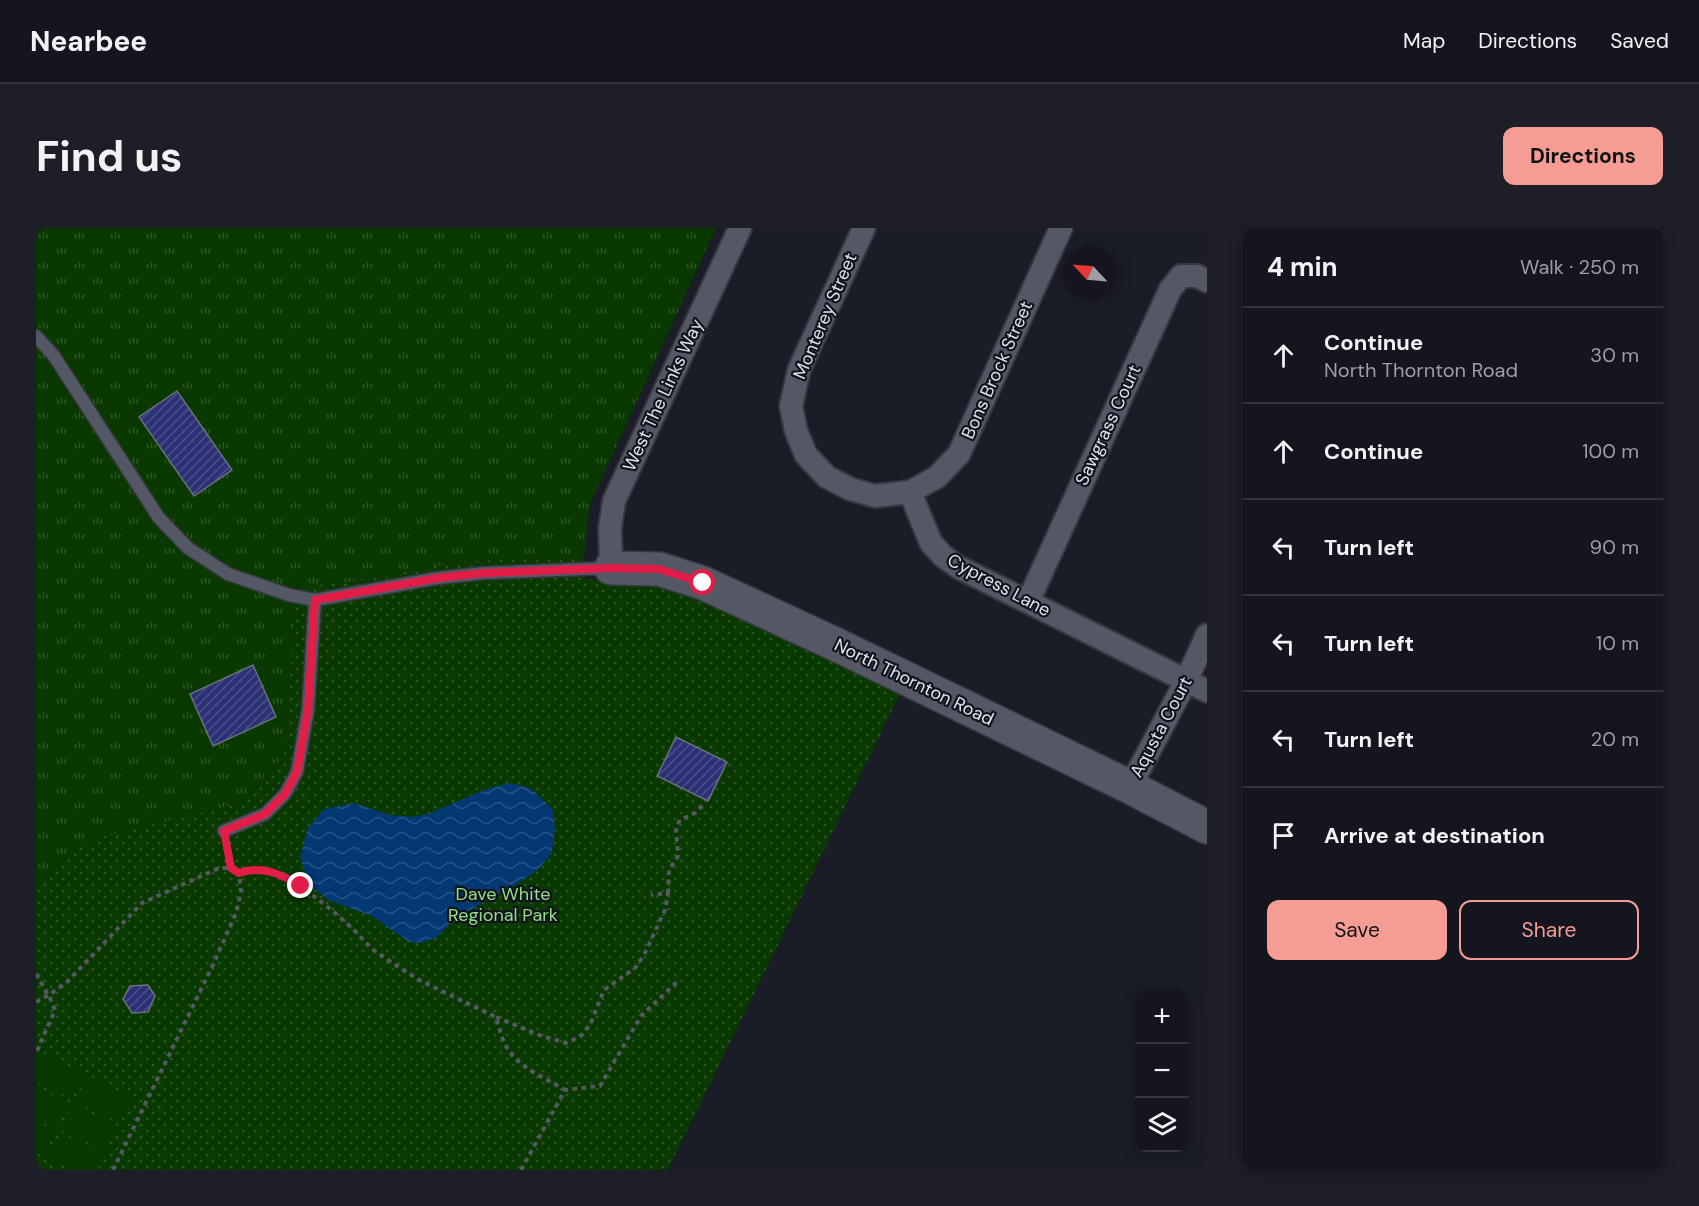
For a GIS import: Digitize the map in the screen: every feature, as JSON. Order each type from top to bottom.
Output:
[{"type":"street","name":"West The Links Way","points":[[611,568],[610,528],[614,501],[740,228]]},
{"type":"street","name":"Monterey Street","points":[[864,228],[799,370],[791,406],[796,431],[806,455],[826,477],[850,489],[875,496],[910,492]]},
{"type":"street","name":"Bons Brock Street","points":[[910,492],[937,477],[959,454],[1061,228]]},
{"type":"street","name":"Sawgrass Court","points":[[1028,602],[1170,290],[1180,276],[1197,276],[1207,281]]},
{"type":"street","name":"Cypress Lane","points":[[910,492],[931,543],[958,567],[1207,692]]},
{"type":"street","name":"North Thornton Road","points":[[611,568],[659,569],[703,583],[835,644],[1207,826]]},
{"type":"street","name":"Aqusta Court","points":[[1130,787],[1186,681],[1207,635]]},
{"type":"lane","points":[[36,336],[54,356],[159,518],[188,548],[228,573],[289,595],[315,600],[438,578],[484,573],[611,568]]},
{"type":"lane","points":[[224,831],[265,814],[285,794],[297,772],[308,710],[315,600]]},
{"type":"path","points":[[239,873],[262,869],[284,876],[334,912],[372,949],[421,981],[496,1017],[539,1035],[566,1043],[582,1036],[590,1025],[604,990],[635,968],[644,955],[666,910],[669,870],[678,856],[676,828],[680,820],[695,813],[703,805]]},
{"type":"path","points":[[224,831],[231,868]]},
{"type":"path","points":[[36,1002],[67,982],[142,903],[219,868],[231,868],[239,873]]},
{"type":"path","points":[[114,1170],[236,913],[241,892],[239,873]]},
{"type":"path","points":[[651,895],[668,893]]},
{"type":"path","points":[[36,974],[55,1010],[36,1053]]},
{"type":"path","points":[[496,1017],[502,1038],[513,1057],[535,1073],[565,1090],[600,1086],[641,1016],[678,981]]},
{"type":"path","points":[[521,1170],[565,1090]]},
{"type":"green space","points":[[36,228],[716,228],[590,504],[584,556],[459,562],[349,582],[296,587],[285,752],[266,780],[241,802],[218,809],[36,885]]},
{"type":"green space","name":"Dave White Regional Park","points":[[584,556],[585,579],[650,581],[673,586],[900,694],[668,1170],[36,1170],[36,885],[67,853],[102,837],[241,802],[266,780],[285,752],[296,587],[349,582],[459,562]]},
{"type":"green space","points":[[39,1052],[84,1074],[72,1099],[36,1082],[36,1058]]},
{"type":"green space","points":[[88,1076],[132,1098],[120,1123],[75,1101]]},
{"type":"green space","points":[[36,1088],[68,1103],[56,1129],[36,1119]]},
{"type":"green space","points":[[73,1104],[118,1126],[106,1151],[61,1130]]},
{"type":"green space","points":[[36,1121],[56,1131],[43,1156],[36,1153]]},
{"type":"green space","points":[[60,1133],[105,1154],[97,1170],[72,1170],[48,1158]]},
{"type":"water","points":[[511,783],[532,789],[553,810],[555,829],[552,853],[538,870],[454,920],[437,937],[422,943],[409,942],[372,916],[328,900],[309,884],[300,857],[308,828],[324,809],[354,803],[390,815],[412,817],[428,814],[489,788]]},
{"type":"building","points":[[177,391],[232,470],[194,496],[139,417]]},
{"type":"building","points":[[253,665],[276,717],[213,746],[190,694]]},
{"type":"building","points":[[676,737],[727,762],[708,801],[657,776]]},
{"type":"building","points":[[148,985],[155,996],[148,1012],[132,1013],[123,999],[130,986]]},
{"type":"route","points":[[301,886],[284,876],[262,869],[239,873],[231,868],[224,831],[265,814],[285,794],[297,772],[308,710],[315,600],[438,578],[484,573],[611,568],[659,569],[703,583]]}]
